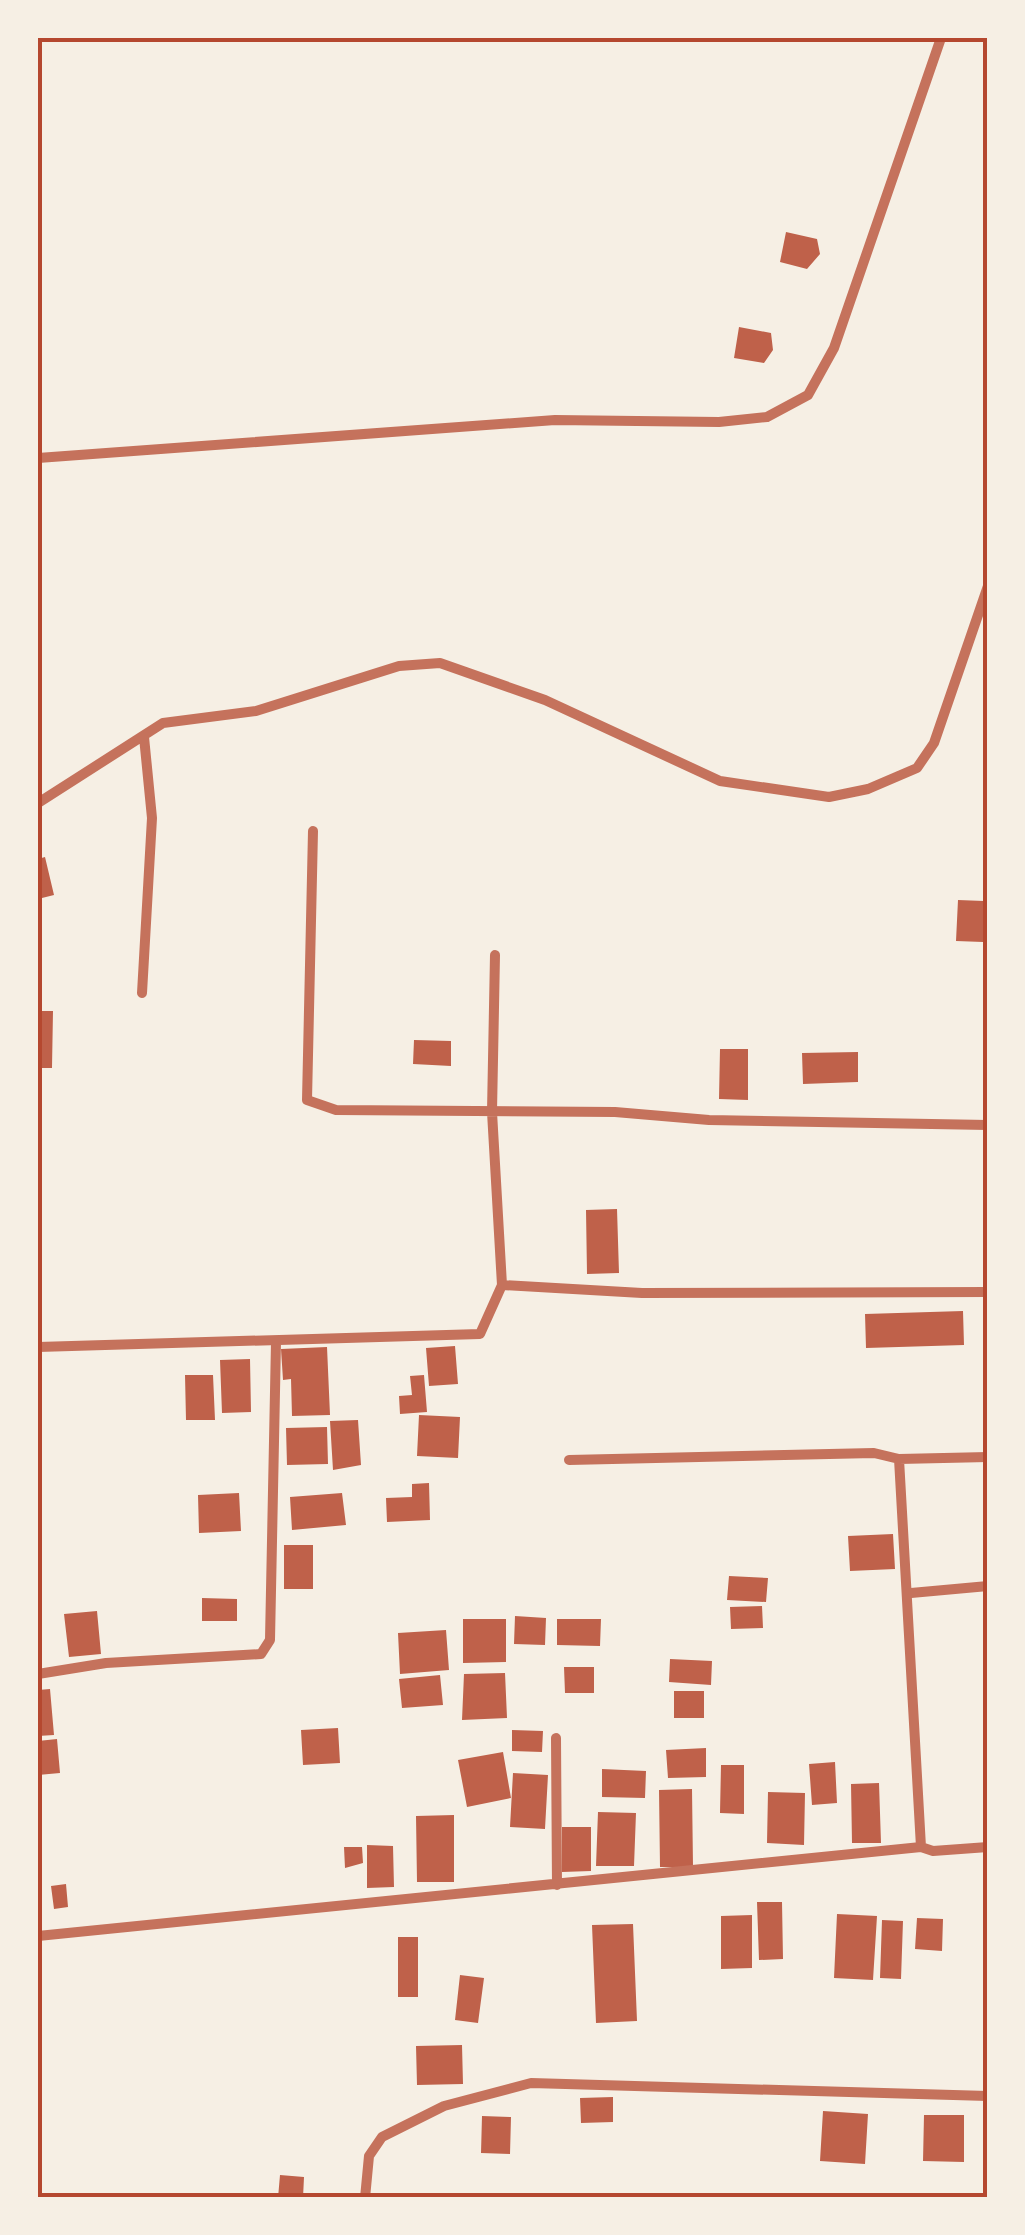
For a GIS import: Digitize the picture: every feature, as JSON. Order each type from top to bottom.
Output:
[{"type":"street","points":[[38,458],[555,420],[718,422],[767,417],[808,395],[834,348],[940,38]]},
{"type":"street","points":[[38,803],[163,723],[256,711],[399,666],[440,663],[546,700],[720,781],[829,797],[868,789],[917,768],[934,743],[988,586]]},
{"type":"street","points":[[142,993],[152,818],[144,737]]},
{"type":"street","points":[[313,831],[306,1100],[336,1110],[988,1125]]},
{"type":"street","points":[[38,1348],[480,1334],[502,1285],[492,1112],[495,955]]},
{"type":"street","points":[[502,1285],[642,1293],[988,1292]]},
{"type":"street","points":[[38,1674],[106,1662],[261,1654],[270,1640],[276,1342]]},
{"type":"street","points":[[569,1460],[874,1453],[900,1459],[988,1456]]},
{"type":"street","points":[[900,1459],[922,1847]]},
{"type":"street","points":[[910,1594],[988,1586]]},
{"type":"street","points":[[556,1738],[557,1884]]},
{"type":"street","points":[[38,1936],[922,1847],[933,1851],[988,1847]]},
{"type":"street","points":[[364,2198],[368,2156],[382,2137],[444,2106],[531,2083],[988,2096]]},
{"type":"building","points":[[786,232],[817,239],[820,254],[807,269],[780,262]]},
{"type":"building","points":[[739,327],[771,333],[773,350],[764,363],[734,358]]},
{"type":"building","points":[[45,857],[54,895],[38,899],[38,859]]},
{"type":"building","points":[[958,900],[984,901],[983,942],[956,941]]},
{"type":"building","points":[[38,1011],[53,1011],[52,1068],[38,1068]]},
{"type":"building","points":[[414,1040],[451,1041],[451,1066],[413,1064]]},
{"type":"building","points":[[720,1049],[748,1049],[748,1100],[719,1099]]},
{"type":"building","points":[[858,1052],[858,1082],[803,1084],[802,1053]]},
{"type":"building","points":[[617,1209],[619,1273],[587,1274],[586,1210]]},
{"type":"building","points":[[963,1311],[964,1345],[866,1348],[865,1314]]},
{"type":"building","points":[[455,1346],[458,1384],[429,1386],[426,1348]]},
{"type":"building","points":[[327,1347],[330,1415],[292,1416],[291,1379],[283,1380],[281,1349]]},
{"type":"building","points":[[250,1359],[251,1412],[222,1413],[220,1360]]},
{"type":"building","points":[[185,1375],[213,1375],[215,1420],[186,1420]]},
{"type":"building","points":[[424,1375],[427,1412],[400,1414],[399,1396],[412,1395],[410,1376]]},
{"type":"building","points":[[419,1415],[460,1417],[458,1458],[417,1456]]},
{"type":"building","points":[[358,1420],[361,1465],[333,1470],[330,1421]]},
{"type":"building","points":[[327,1427],[328,1464],[287,1465],[286,1428]]},
{"type":"building","points":[[429,1483],[430,1520],[387,1522],[386,1498],[412,1497],[412,1484]]},
{"type":"building","points":[[239,1493],[241,1531],[199,1533],[198,1495]]},
{"type":"building","points":[[342,1493],[346,1525],[292,1530],[290,1497]]},
{"type":"building","points":[[893,1534],[895,1569],[850,1571],[848,1536]]},
{"type":"building","points":[[284,1545],[313,1545],[313,1589],[284,1589]]},
{"type":"building","points":[[729,1576],[768,1578],[766,1602],[727,1600]]},
{"type":"building","points":[[202,1598],[237,1599],[237,1621],[202,1621]]},
{"type":"building","points":[[762,1606],[763,1628],[731,1629],[730,1607]]},
{"type":"building","points":[[97,1611],[101,1654],[69,1657],[64,1614]]},
{"type":"building","points":[[515,1616],[546,1618],[545,1645],[514,1644]]},
{"type":"building","points":[[463,1619],[506,1619],[506,1662],[463,1663]]},
{"type":"building","points":[[557,1619],[601,1619],[600,1646],[557,1645]]},
{"type":"building","points":[[446,1630],[449,1670],[400,1674],[398,1633]]},
{"type":"building","points":[[670,1659],[712,1661],[711,1685],[669,1682]]},
{"type":"building","points":[[564,1667],[594,1667],[594,1693],[565,1693]]},
{"type":"building","points":[[505,1673],[507,1718],[462,1720],[464,1674]]},
{"type":"building","points":[[440,1675],[443,1705],[402,1708],[399,1679]]},
{"type":"building","points":[[50,1689],[54,1735],[38,1736],[38,1690]]},
{"type":"building","points":[[674,1691],[704,1691],[704,1718],[674,1718]]},
{"type":"building","points":[[338,1728],[340,1763],[303,1765],[301,1730]]},
{"type":"building","points":[[512,1730],[543,1731],[542,1752],[512,1751]]},
{"type":"building","points":[[57,1739],[60,1773],[38,1775],[38,1741]]},
{"type":"building","points":[[706,1748],[706,1777],[668,1778],[666,1750]]},
{"type":"building","points":[[503,1752],[511,1798],[467,1807],[458,1760]]},
{"type":"building","points":[[835,1762],[837,1803],[812,1805],[809,1764]]},
{"type":"building","points":[[721,1765],[744,1765],[744,1814],[720,1813]]},
{"type":"building","points":[[602,1769],[646,1771],[645,1798],[602,1797]]},
{"type":"building","points":[[513,1773],[548,1775],[545,1829],[510,1827]]},
{"type":"building","points":[[879,1783],[881,1843],[852,1843],[851,1784]]},
{"type":"building","points":[[692,1789],[693,1867],[660,1867],[659,1790]]},
{"type":"building","points":[[768,1792],[805,1793],[804,1845],[767,1843]]},
{"type":"building","points":[[598,1812],[636,1813],[634,1866],[596,1866]]},
{"type":"building","points":[[454,1815],[454,1882],[417,1882],[416,1816]]},
{"type":"building","points":[[562,1827],[591,1827],[591,1871],[562,1872]]},
{"type":"building","points":[[367,1845],[393,1846],[394,1887],[367,1888]]},
{"type":"building","points":[[344,1847],[362,1847],[363,1863],[345,1868]]},
{"type":"building","points":[[66,1884],[68,1907],[54,1909],[51,1886]]},
{"type":"building","points":[[757,1902],[782,1902],[783,1959],[759,1960]]},
{"type":"building","points":[[837,1914],[877,1916],[873,1980],[834,1978]]},
{"type":"building","points":[[752,1915],[752,1968],[721,1969],[721,1916]]},
{"type":"building","points":[[917,1918],[943,1919],[942,1951],[915,1949]]},
{"type":"building","points":[[882,1920],[903,1921],[901,1979],[880,1978]]},
{"type":"building","points":[[633,1924],[637,2021],[596,2023],[592,1925]]},
{"type":"building","points":[[398,1937],[418,1937],[418,1997],[398,1997]]},
{"type":"building","points":[[460,1975],[484,1978],[478,2023],[455,2020]]},
{"type":"building","points":[[462,2045],[463,2084],[417,2085],[416,2046]]},
{"type":"building","points":[[613,2097],[613,2122],[581,2123],[580,2098]]},
{"type":"building","points":[[823,2111],[868,2114],[865,2164],[820,2161]]},
{"type":"building","points":[[924,2115],[964,2115],[964,2162],[923,2161]]},
{"type":"building","points":[[482,2116],[511,2117],[510,2154],[481,2153]]},
{"type":"building","points":[[280,2175],[304,2177],[303,2198],[278,2198]]}]
